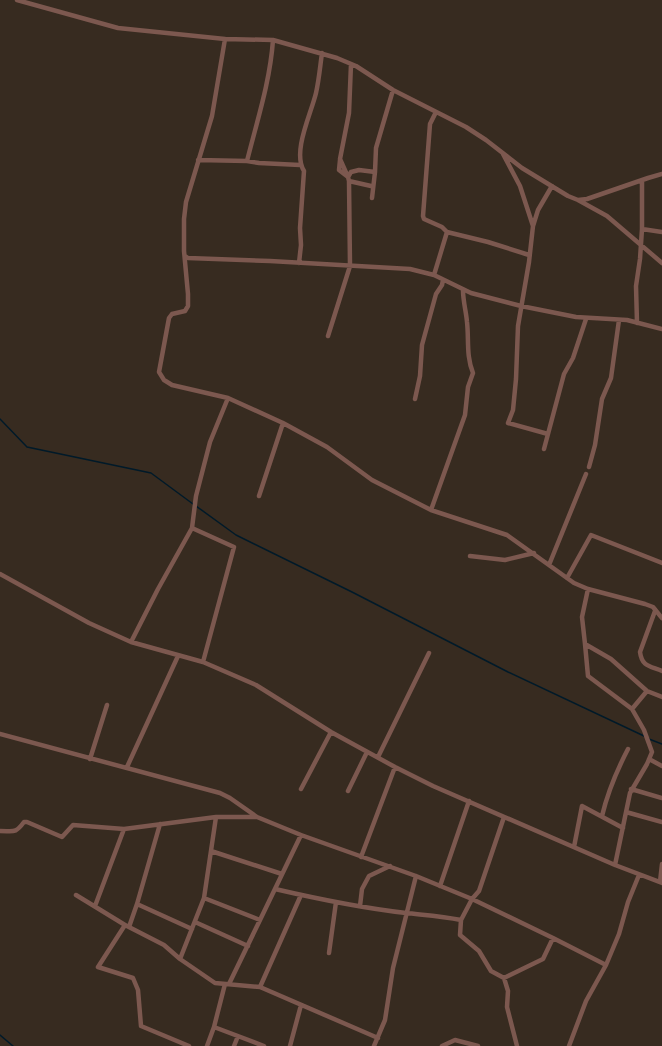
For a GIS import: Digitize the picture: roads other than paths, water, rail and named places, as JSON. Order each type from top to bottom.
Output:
[{"type":"street","points":[[17,0],[118,28],[225,39],[273,40],[322,53],[351,64],[393,90],[466,127],[501,151],[522,168],[568,196],[607,216],[662,263]]},
{"type":"street","points":[[225,39],[212,116],[186,202],[184,219],[188,306],[185,311],[172,314],[169,318],[159,372],[164,380],[172,385],[228,398],[283,423],[327,447],[372,480],[431,510],[507,535],[574,583],[588,589],[645,604],[653,608],[662,617]]},
{"type":"street","points":[[247,161],[256,122],[264,100],[271,64],[273,40]]},
{"type":"street","points":[[299,263],[304,171],[300,165],[300,148],[316,93],[322,53]]},
{"type":"street","points":[[328,336],[350,266],[348,179],[340,159],[349,112],[351,64]]},
{"type":"street","points":[[372,198],[376,148],[393,90]]},
{"type":"street","points":[[436,112],[430,124],[424,219],[442,227],[447,232],[488,242],[529,255]]},
{"type":"street","points":[[501,151],[520,186],[533,226]]},
{"type":"street","points":[[198,160],[247,161],[300,165]]},
{"type":"street","points":[[348,179],[351,172],[359,170],[375,172]]},
{"type":"street","points":[[578,200],[587,199],[662,174]]},
{"type":"street","points":[[348,179],[371,186]]},
{"type":"street","points":[[637,323],[636,286],[642,229],[642,180]]},
{"type":"street","points":[[548,434],[508,424],[513,410],[518,326],[529,262],[533,226],[538,210],[552,186]]},
{"type":"street","points":[[642,229],[662,232]]},
{"type":"street","points":[[434,275],[447,232]]},
{"type":"street","points":[[185,256],[188,258],[410,269],[434,275],[471,294],[521,306],[586,319],[619,320],[662,329]]},
{"type":"street","points":[[415,399],[420,376],[422,345],[436,294],[442,285],[443,280]]},
{"type":"street","points":[[431,510],[465,415],[468,387],[473,373],[469,358],[467,321],[463,290]]},
{"type":"street","points":[[544,449],[564,374],[573,358],[586,319]]},
{"type":"street","points":[[589,467],[595,445],[601,403],[611,378],[619,320]]},
{"type":"street","points":[[131,642],[192,528],[196,496],[210,442],[228,398]]},
{"type":"street","points":[[259,496],[283,423]]},
{"type":"street","points":[[549,565],[586,474]]},
{"type":"street","points":[[192,528],[234,547],[203,662]]},
{"type":"street","points":[[567,578],[590,535],[662,563]]},
{"type":"street","points":[[470,556],[504,560],[534,554]]},
{"type":"street","points":[[0,574],[89,623],[131,642],[203,662],[256,685],[331,732],[395,767],[433,786],[615,866],[661,882],[662,864]]},
{"type":"street","points":[[588,589],[582,617],[588,676],[632,709],[644,730],[652,752],[632,789],[615,866]]},
{"type":"street","points":[[655,610],[640,652],[641,659],[644,664],[662,670]]},
{"type":"street","points":[[662,610],[662,617]]},
{"type":"street","points":[[585,644],[611,659],[647,691],[662,697]]},
{"type":"street","points":[[378,757],[429,653]]},
{"type":"street","points":[[127,767],[178,656]]},
{"type":"street","points":[[632,709],[647,691]]},
{"type":"street","points":[[90,758],[107,706]]},
{"type":"street","points":[[301,790],[331,732]]},
{"type":"street","points":[[0,734],[220,793],[230,798],[257,817],[301,835],[390,866],[472,899],[606,965]]},
{"type":"street","points":[[602,816],[616,771],[628,749]]},
{"type":"street","points":[[348,791],[367,752]]},
{"type":"street","points":[[649,759],[662,766]]},
{"type":"street","points":[[361,857],[395,767]]},
{"type":"street","points":[[632,789],[662,798]]},
{"type":"street","points":[[440,886],[470,801]]},
{"type":"street","points":[[574,847],[582,806],[623,828]]},
{"type":"street","points":[[626,812],[662,822]]},
{"type":"street","points":[[0,832],[15,831],[20,828],[24,822],[27,822],[62,837],[73,825],[124,829],[216,817],[257,817]]},
{"type":"street","points":[[180,959],[204,898],[216,817]]},
{"type":"street","points":[[504,817],[479,891],[472,899],[461,920],[460,935],[479,951],[491,971],[504,978],[508,991],[507,1007],[517,1046]]},
{"type":"street","points":[[160,824],[137,904],[127,926],[98,967],[133,978],[138,990],[141,1026],[189,1046]]},
{"type":"street","points":[[95,906],[124,829]]},
{"type":"street","points":[[207,1046],[227,984],[248,946],[301,835]]},
{"type":"street","points":[[211,851],[282,874]]},
{"type":"street","points":[[360,906],[362,889],[370,876],[390,866]]},
{"type":"street","points":[[569,1046],[586,1001],[606,965],[619,934],[628,902],[639,875]]},
{"type":"street","points":[[374,1046],[385,1020],[393,968],[416,876]]},
{"type":"street","points":[[275,889],[360,906],[406,913],[441,916],[461,920]]},
{"type":"street","points":[[76,895],[127,926],[164,945],[180,959],[215,983],[260,987],[378,1038]]},
{"type":"street","points":[[260,987],[301,895]]},
{"type":"street","points":[[204,898],[260,920]]},
{"type":"street","points":[[329,953],[336,902]]},
{"type":"street","points":[[137,904],[192,929]]},
{"type":"street","points":[[195,922],[248,946]]},
{"type":"street","points":[[504,978],[543,959],[553,938]]},
{"type":"street","points":[[290,1046],[300,1005]]},
{"type":"street","points":[[214,1027],[264,1046]]},
{"type":"street","points":[[234,1046],[238,1036]]},
{"type":"street","points":[[442,1046],[455,1040],[478,1046]]},
{"type":"waterway","points":[[0,419],[27,447],[151,473],[193,504]]},
{"type":"waterway","points":[[196,506],[236,535],[352,592],[508,672],[644,736]]},
{"type":"waterway","points":[[649,739],[662,744]]},
{"type":"waterway","points":[[0,1035],[13,1046]]}]
